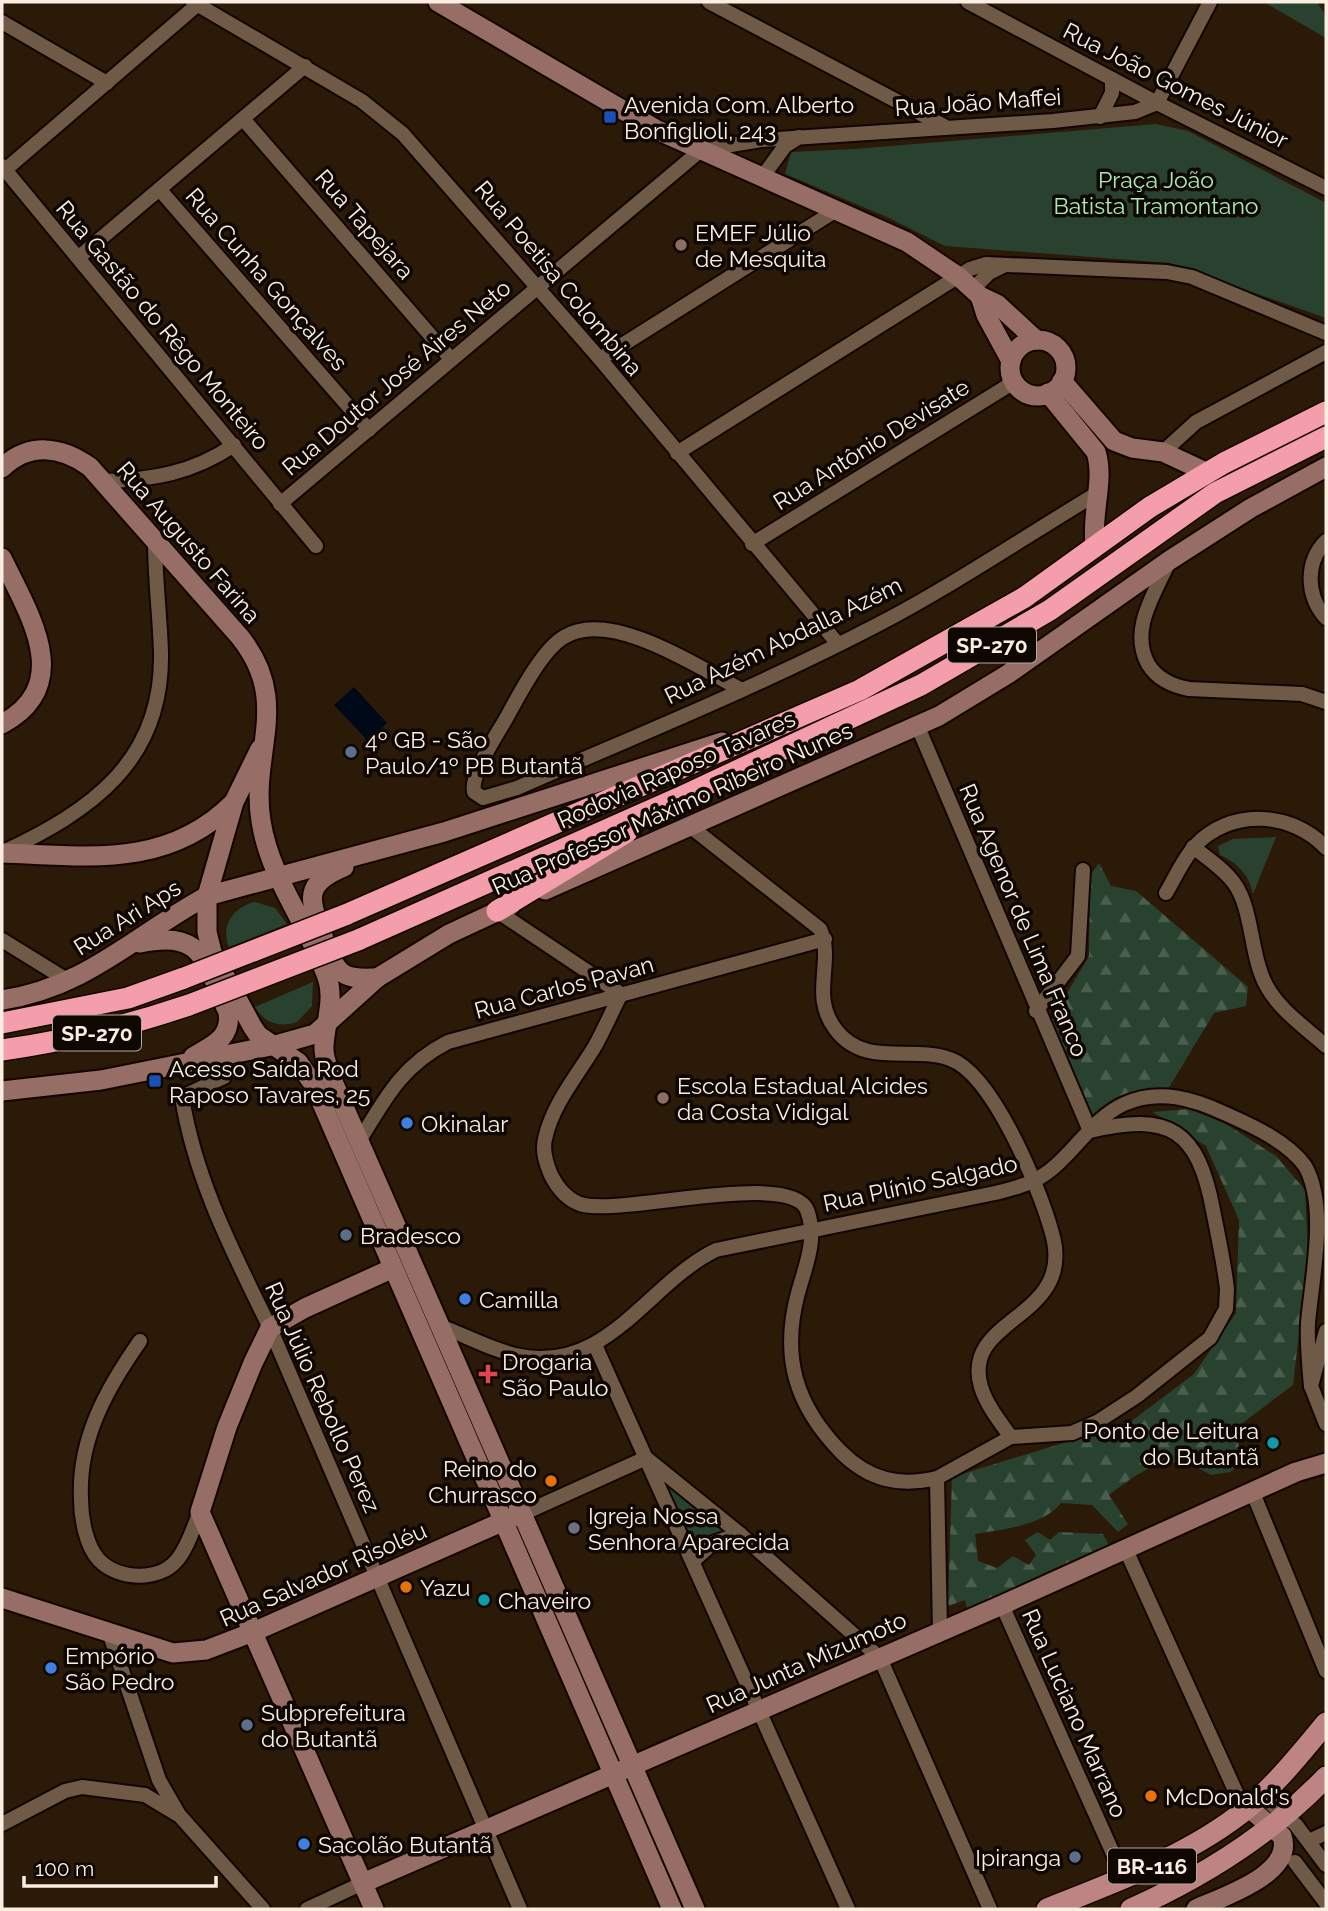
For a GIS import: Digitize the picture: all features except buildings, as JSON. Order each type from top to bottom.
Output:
[{"type":"highway","name":"Rodovia Raposo Tavares","points":[[2,1023],[128,998],[184,978],[345,915],[860,690],[932,652],[1025,597],[1095,544],[1150,507],[1208,473],[1326,412]]},
{"type":"highway","name":"Rodovia Raposo Tavares","points":[[2,1050],[91,1034],[189,1005],[358,940],[850,719],[963,662],[1050,610],[1215,494],[1326,437]]},
{"type":"highway","points":[[497,911],[685,795]]},
{"type":"main road","points":[[438,2],[642,122],[908,243],[997,304],[1036,340],[1050,343],[1061,353],[1065,366],[1055,387],[1029,394],[1014,382],[1011,361],[971,287]]},
{"type":"main road","points":[[1011,361],[1020,346],[1036,340]]},
{"type":"main road","points":[[1055,387],[1114,441],[1132,449],[1163,452],[1208,473]]},
{"type":"main road","points":[[1055,387],[1096,452],[1100,472],[1093,516],[1095,544]]},
{"type":"main road","name":"Rua Augusto Farina","points":[[2,468],[16,456],[47,449],[76,457],[104,481],[240,638],[257,663],[267,691],[269,712],[263,745],[260,819],[278,875],[327,977],[330,999],[323,1050],[327,1067],[695,1909]]},
{"type":"main road","name":"Rua Professor Máximo Ribeiro Nunes","points":[[2,1091],[90,1082],[182,1065],[316,1034],[377,978],[449,934],[918,727],[1009,674],[1170,559],[1251,508],[1326,467]]},
{"type":"main road","points":[[2,558],[37,634],[42,667],[30,701],[2,724]]},
{"type":"main road","points":[[278,875],[383,850],[784,724]]},
{"type":"main road","name":"Rua Augusto Farina","points":[[263,745],[234,802],[207,896],[206,915],[212,952],[258,1035],[298,1062],[314,1085],[391,1269],[672,1909]]},
{"type":"main road","name":"Rua Augusto Farina","points":[[2,853],[99,857],[142,853],[165,847],[212,823],[234,802]]},
{"type":"main road","points":[[377,978],[358,978],[340,971],[332,959],[312,908],[311,896],[318,881],[327,874],[383,850]]},
{"type":"main road","name":"Rua Ari Aps","points":[[2,1000],[47,991],[70,982],[132,945],[175,913],[207,896],[278,875]]},
{"type":"main road","points":[[132,945],[173,938],[194,947],[228,1012],[230,1023],[224,1038],[182,1065]]},
{"type":"main road","points":[[374,1909],[200,1512],[227,1427],[270,1328],[305,1308],[391,1269]]},
{"type":"main road","name":"Rua Junta Mizumoto","points":[[363,1883],[1002,1605],[1296,1472],[1326,1463]]},
{"type":"main road","name":"Rua Salvador Risoléu","points":[[6,1599],[110,1635],[185,1654],[206,1650],[253,1632],[522,1514]]},
{"type":"main road","name":"BR-116","points":[[1047,1909],[1180,1852],[1255,1801],[1326,1723]]},
{"type":"main road","name":"BR-116","points":[[1131,1909],[1223,1862],[1280,1821],[1326,1777]]},
{"type":"main road","points":[[1196,1909],[1286,1865],[1280,1821],[1255,1801]]},
{"type":"street","points":[[709,2],[946,127]]},
{"type":"street","name":"Rua João Gomes Júnior","points":[[968,2],[1157,103],[1326,188]]},
{"type":"street","points":[[1157,103],[1209,2]]},
{"type":"street","points":[[4,168],[107,83],[196,3]]},
{"type":"street","name":"Rua Poetisa Colombina","points":[[196,3],[362,101],[403,134],[600,359],[838,645]]},
{"type":"street","points":[[2,22],[107,83]]},
{"type":"street","points":[[79,257],[305,66]]},
{"type":"street","points":[[1100,117],[1112,93],[1112,79]]},
{"type":"street","name":"Rua João Maffei","points":[[701,150],[736,142],[1100,117],[1135,112],[1157,103]]},
{"type":"street","name":"Rua Tapejara","points":[[244,120],[451,359]]},
{"type":"street","points":[[763,176],[785,146],[800,137]]},
{"type":"street","name":"Rua Doutor José Aires Neto","points":[[280,504],[701,150]]},
{"type":"street","name":"Rua Gastão do Rêgo Monteiro","points":[[4,168],[316,546]]},
{"type":"street","name":"Rua Cunha Gonçalves","points":[[160,190],[369,430]]},
{"type":"street","points":[[600,359],[838,209]]},
{"type":"street","points":[[677,453],[971,287],[978,266],[1007,264],[1153,270],[1192,277],[1326,333]]},
{"type":"street","points":[[1163,452],[1196,422],[1326,352]]},
{"type":"street","name":"Rua Antônio Devisate","points":[[752,544],[1014,382]]},
{"type":"street","points":[[104,481],[130,480],[190,470],[209,463],[234,445]]},
{"type":"street","name":"Rua Azém Abdalla Azém","points":[[741,690],[656,646],[617,631],[581,630],[564,636],[519,696],[476,774],[473,788],[477,796],[490,797],[517,788],[741,690],[838,645],[924,599],[1096,494]]},
{"type":"street","points":[[2,853],[87,807],[126,766],[141,741],[159,677],[155,541]]},
{"type":"street","points":[[1326,541],[1314,557],[1310,570],[1313,594],[1326,618]]},
{"type":"street","points":[[1170,559],[1142,622],[1139,637],[1151,670],[1176,687],[1303,694],[1326,702]]},
{"type":"street","name":"Rua Agenor de Lima Franco","points":[[918,727],[1090,1131]]},
{"type":"street","points":[[1166,893],[1194,847],[1213,831],[1233,822],[1258,819],[1299,826],[1326,848]]},
{"type":"street","points":[[691,827],[811,919],[820,929],[825,939],[822,1001],[827,1018],[838,1033],[867,1052],[930,1055],[964,1065],[975,1074],[999,1112],[1053,1235],[1055,1267],[1052,1280],[1043,1294],[995,1334],[983,1349],[979,1361],[982,1390],[1012,1437]]},
{"type":"street","points":[[1194,847],[1234,883],[1243,899],[1248,930],[1265,984],[1278,1002],[1326,1046]]},
{"type":"street","points":[[1037,1011],[1078,956],[1083,870]]},
{"type":"street","points":[[497,911],[621,994],[596,1044],[549,1123],[544,1143],[546,1162],[566,1196],[580,1204],[602,1207],[732,1193],[763,1193],[794,1198],[801,1203],[807,1210],[811,1252],[798,1292],[789,1342],[790,1361],[807,1408],[834,1445],[869,1475],[895,1482],[937,1478],[1012,1437],[1057,1436],[1097,1422],[1210,1338],[1226,1309],[1225,1272],[1206,1171],[1188,1142],[1170,1130],[1152,1125],[1130,1124],[1090,1131]]},
{"type":"street","name":"Rua Carlos Pavan","points":[[358,1143],[404,1072],[428,1052],[448,1042],[825,939]]},
{"type":"street","points":[[2,940],[70,982]]},
{"type":"street","name":"Rua Júlio Rebollo Perez","points":[[224,1077],[182,1097],[188,1137],[233,1252],[270,1328],[520,1909]]},
{"type":"street","name":"Rua Plínio Salgado","points":[[440,1326],[519,1356],[559,1354],[595,1345],[618,1330],[699,1258],[716,1250],[995,1193],[1032,1182],[1124,1104],[1149,1097],[1171,1096],[1191,1099],[1239,1119],[1279,1142],[1300,1160],[1315,1188],[1318,1209],[1317,1257],[1308,1322],[1311,1386],[1326,1424]]},
{"type":"street","points":[[1311,1386],[1326,1331]]},
{"type":"street","points":[[140,1341],[108,1387],[89,1440],[80,1497],[88,1541],[98,1560],[113,1569],[131,1576],[150,1576],[167,1569],[177,1561],[200,1512]]},
{"type":"street","points":[[595,1345],[848,1909]]},
{"type":"street","points":[[646,1458],[740,1534],[880,1658],[990,1909]]},
{"type":"street","name":"Rua Salvador Risoléu","points":[[522,1514],[646,1458]]},
{"type":"street","points":[[937,1478],[940,1631]]},
{"type":"street","points":[[1253,1493],[1326,1671]]},
{"type":"street","points":[[693,1561],[713,1543],[740,1534]]},
{"type":"street","points":[[1126,1550],[1240,1801],[1255,1801]]},
{"type":"street","name":"Rua Luciano Marrano","points":[[1002,1605],[1124,1878]]},
{"type":"street","points":[[110,1635],[159,1780],[180,1816],[263,1909]]},
{"type":"street","points":[[145,1795],[159,1780]]},
{"type":"street","points":[[2,1824],[65,1791],[82,1787],[145,1795],[180,1816]]},
{"type":"street","points":[[1280,1821],[1312,1844],[1326,1865]]},
{"type":"street","points":[[1326,1833],[1286,1865],[1326,1903]]},
{"type":"street","name":"Rua Junta Mizumoto","points":[[307,1909],[363,1883]]},
{"type":"green space","points":[[1264,2],[1317,2],[1326,16],[1326,38]]},
{"type":"green space","name":"Praça João Batista Tramontano","points":[[1156,124],[1188,131],[1326,203],[1326,318],[1170,263],[945,246],[887,217],[785,174],[791,152]]},
{"type":"green space","points":[[1276,837],[1253,894],[1246,876],[1237,866],[1220,855],[1218,846],[1233,839]]},
{"type":"green space","points":[[1099,863],[1111,886],[1136,891],[1248,987],[1246,1006],[1214,1013],[1168,1089],[1127,1096],[1108,1104],[1092,1118],[1051,1020],[1089,956],[1090,876]]},
{"type":"green space","points":[[255,902],[275,908],[287,924],[229,947],[226,932],[230,918],[240,908]]},
{"type":"green space","points":[[313,982],[312,1006],[297,1022],[273,1023],[263,1017],[255,1007]]},
{"type":"green space","points":[[1189,1109],[1226,1124],[1276,1156],[1305,1190],[1308,1253],[1293,1385],[1232,1431],[1246,1460],[1230,1472],[1211,1475],[1183,1463],[1158,1465],[1134,1477],[1109,1495],[1128,1524],[1118,1532],[1092,1505],[1061,1503],[1053,1511],[1033,1522],[975,1534],[978,1561],[997,1568],[1013,1556],[1029,1565],[1036,1555],[1025,1540],[1038,1532],[1050,1540],[1059,1532],[1103,1534],[1110,1547],[968,1612],[965,1600],[948,1606],[952,1477],[1129,1423],[1194,1374],[1236,1313],[1239,1220],[1206,1146],[1153,1112]]},
{"type":"green space","points":[[654,1465],[733,1533],[693,1556]]},
{"type":"water","points":[[354,687],[387,723],[368,741],[334,705]]},
{"type":"place","name":"Avenida Com. Alberto Bonfiglioli, 243","points":[[610,117]]},
{"type":"place","name":"EMEF Júlio de Mesquita","points":[[681,245]]},
{"type":"place","name":"4º GB - São Paulo/1º PB Butantã","points":[[351,752]]},
{"type":"place","name":"Acesso Saída Rod Raposo Tavares, 25","points":[[155,1081]]},
{"type":"place","name":"Escola Estadual Alcides da Costa Vidigal","points":[[663,1098]]},
{"type":"place","name":"Okinalar","points":[[407,1123]]},
{"type":"place","name":"Bradesco","points":[[346,1235]]},
{"type":"place","name":"Camilla","points":[[465,1299]]},
{"type":"place","name":"Drogaria São Paulo","points":[[488,1374]]},
{"type":"place","name":"Ponto de Leitura do Butantã","points":[[1273,1443]]},
{"type":"place","name":"Reino do Churrasco","points":[[551,1481]]},
{"type":"place","name":"Igreja Nossa Senhora Aparecida","points":[[574,1528]]},
{"type":"place","name":"Yazu","points":[[406,1587]]},
{"type":"place","name":"Chaveiro","points":[[484,1600]]},
{"type":"place","name":"Empório São Pedro","points":[[51,1668]]},
{"type":"place","name":"Subprefeitura do Butantã","points":[[247,1725]]},
{"type":"place","name":"McDonald's","points":[[1151,1796]]},
{"type":"place","name":"Sacolão Butantã","points":[[304,1844]]},
{"type":"place","name":"Ipiranga","points":[[1075,1857]]}]
